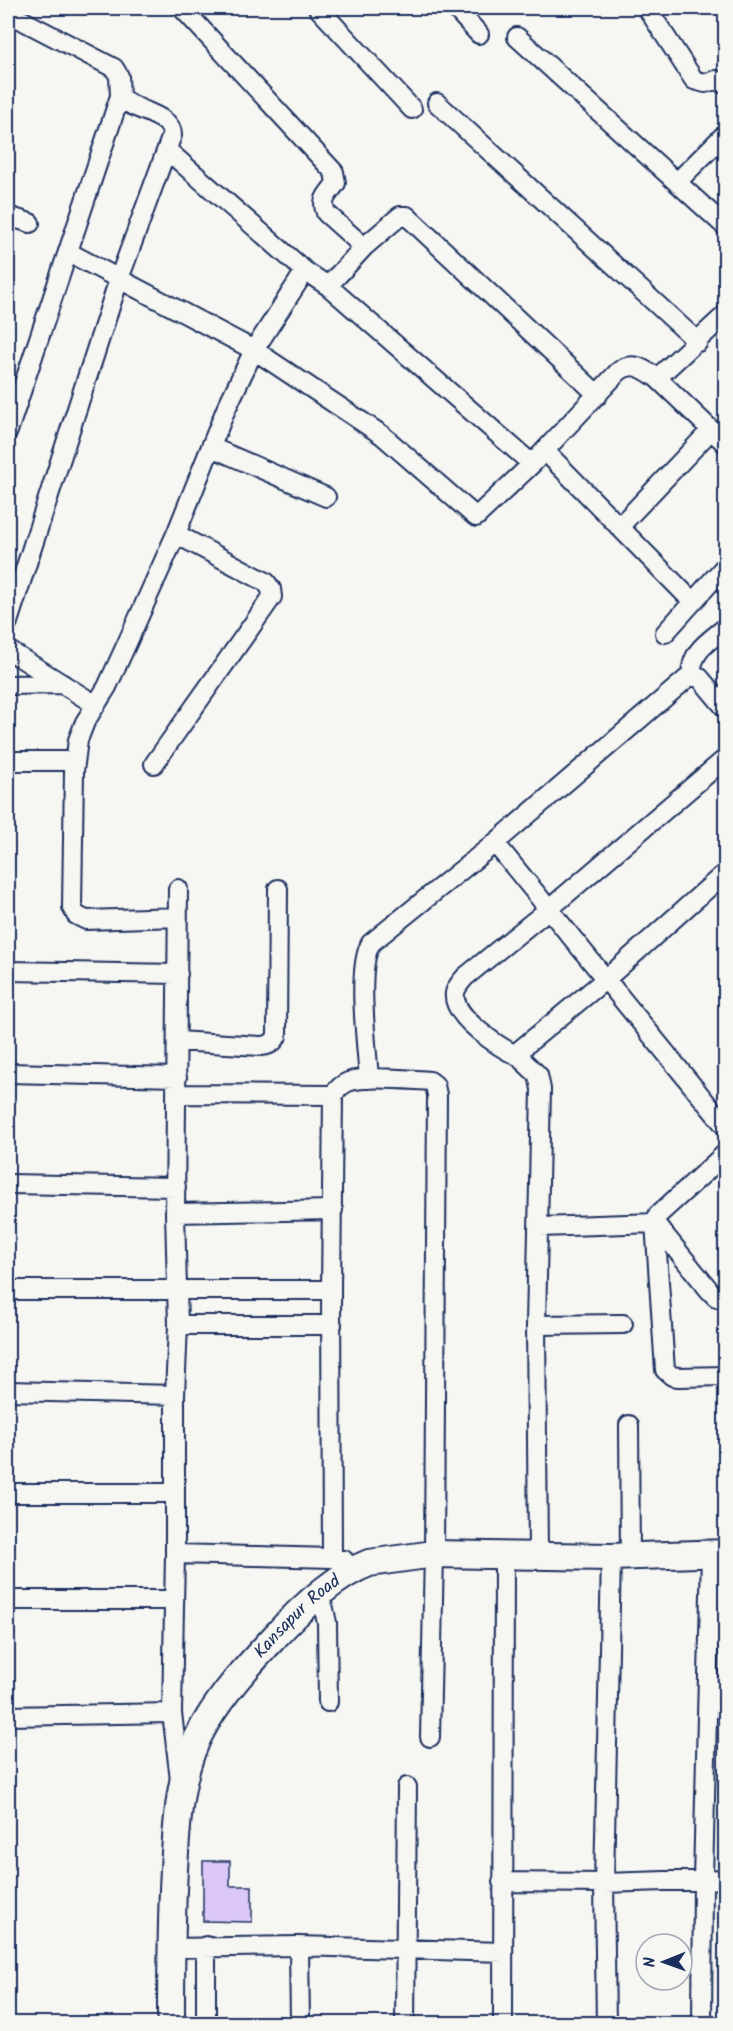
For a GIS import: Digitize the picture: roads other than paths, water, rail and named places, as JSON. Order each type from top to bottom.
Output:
[{"type":"street","points":[[182,8],[334,172],[336,183],[325,197],[323,206],[326,213],[364,247]]},
{"type":"street","points":[[318,8],[412,109]]},
{"type":"street","points":[[455,8],[479,34]]},
{"type":"street","points":[[647,8],[694,80],[705,83],[716,80],[726,85]]},
{"type":"street","points":[[8,13],[114,68],[119,76],[120,96],[8,431]]},
{"type":"street","points":[[517,37],[726,226]]},
{"type":"street","points":[[8,622],[119,279],[167,150],[172,129],[168,122],[127,102],[120,96]]},
{"type":"street","points":[[437,103],[698,342]]},
{"type":"street","points":[[678,181],[726,133]]},
{"type":"street","points":[[167,150],[305,271],[328,286],[532,464]]},
{"type":"street","points":[[8,216],[30,223]]},
{"type":"street","points":[[328,286],[364,247],[400,216],[407,216],[598,395]]},
{"type":"street","points":[[68,252],[254,350],[382,435],[476,517],[532,464],[618,372],[627,366],[645,369],[657,378],[726,444]]},
{"type":"street","points":[[178,917],[86,920],[76,915],[72,907],[75,761],[78,740],[111,678],[176,534],[226,409],[254,350],[305,271]]},
{"type":"street","points":[[657,378],[726,314]]},
{"type":"street","points":[[619,527],[711,429]]},
{"type":"street","points":[[211,447],[326,497]]},
{"type":"street","points":[[545,451],[693,602]]},
{"type":"street","points":[[154,764],[272,597],[272,592],[266,582],[176,534]]},
{"type":"street","points":[[665,633],[726,565]]},
{"type":"street","points":[[369,1079],[363,979],[371,943],[495,843],[691,675],[692,664],[698,651],[726,627]]},
{"type":"street","points":[[8,650],[96,705]]},
{"type":"street","points":[[691,675],[700,678],[726,709]]},
{"type":"street","points":[[8,685],[63,684]]},
{"type":"street","points":[[538,1554],[536,1324],[540,1227],[541,1082],[538,1075],[520,1057],[498,1046],[472,1023],[457,1005],[455,992],[465,977],[549,909],[726,758]]},
{"type":"street","points":[[8,761],[75,761]]},
{"type":"street","points":[[495,843],[726,1127]]},
{"type":"street","points":[[520,1057],[523,1045],[606,979],[726,872]]},
{"type":"street","points":[[178,889],[175,1213],[178,1325],[175,1395],[172,1713],[181,1788]]},
{"type":"street","points":[[177,1041],[266,1046],[275,1040],[277,1036],[278,889]]},
{"type":"street","points":[[8,971],[178,974]]},
{"type":"street","points":[[8,1073],[333,1095]]},
{"type":"street","points":[[332,1558],[333,1095],[339,1087],[350,1081],[369,1079],[430,1081],[435,1085],[436,1090],[434,1554],[430,1737]]},
{"type":"street","points":[[726,1153],[661,1212],[655,1223],[665,1370],[672,1376],[679,1377],[726,1376]]},
{"type":"street","points":[[8,1184],[176,1187]]},
{"type":"street","points":[[175,1213],[333,1210]]},
{"type":"street","points":[[540,1227],[655,1223]]},
{"type":"street","points":[[655,1223],[710,1291],[716,1297],[726,1300]]},
{"type":"street","points":[[8,1290],[331,1290]]},
{"type":"street","points":[[536,1324],[622,1324]]},
{"type":"street","points":[[178,1325],[332,1325]]},
{"type":"street","points":[[8,1391],[175,1395]]},
{"type":"street","points":[[606,2024],[604,1883],[629,1425]]},
{"type":"street","points":[[8,1493],[174,1493]]},
{"type":"street","points":[[702,2024],[703,1879],[718,1553]]},
{"type":"street","name":"Kansapur Road","points":[[171,2024],[171,1948],[176,1838],[181,1788],[188,1764],[204,1725],[233,1682],[288,1621],[316,1596],[360,1567],[381,1561],[434,1554],[620,1557],[718,1553]]},
{"type":"street","points":[[175,1554],[332,1558],[360,1567]]},
{"type":"street","points":[[503,2024],[504,1554]]},
{"type":"street","points":[[316,1596],[324,1609],[327,1623],[328,1702]]},
{"type":"street","points":[[8,1600],[173,1600]]},
{"type":"street","points":[[8,1716],[172,1713]]},
{"type":"street","points":[[405,2024],[407,1787]]},
{"type":"street","points":[[502,1882],[604,1883],[726,1879]]},
{"type":"street","points":[[206,1946],[206,2024]]},
{"type":"street","points":[[171,1948],[299,1946],[503,1952]]},
{"type":"street","points":[[299,1946],[300,2024]]}]
